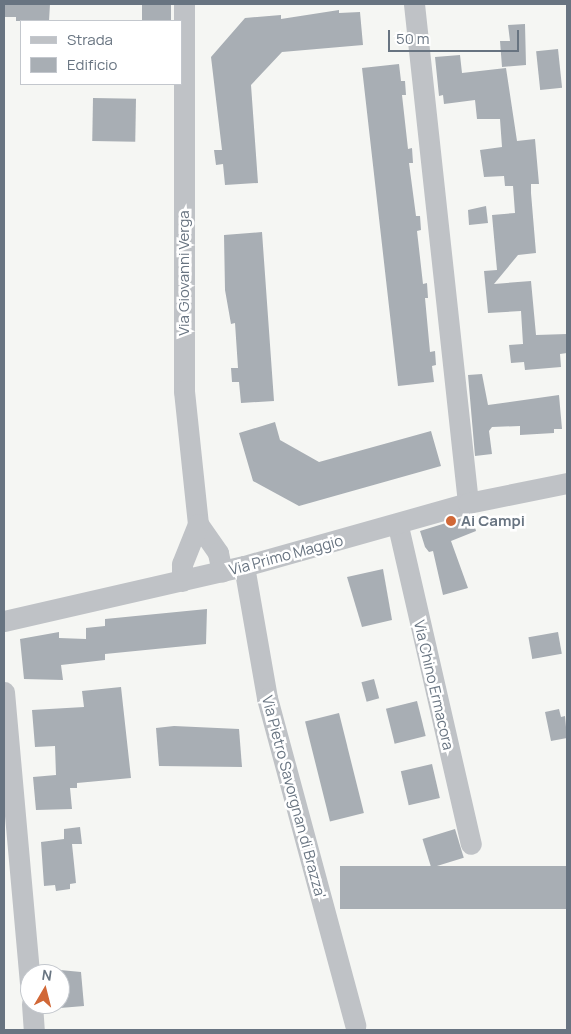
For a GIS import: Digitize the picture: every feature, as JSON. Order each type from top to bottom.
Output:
[{"type":"street","points":[[414,4],[468,503]]},
{"type":"street","name":"Via Giovanni Verga","points":[[182,582],[182,564],[198,524],[184,391],[188,9]]},
{"type":"street","name":"Via Primo Maggio","points":[[4,621],[182,582],[398,526],[468,503],[567,483]]},
{"type":"street","name":"Via Giovanni Verga","points":[[198,524],[218,553],[222,572]]},
{"type":"street","name":"Via Chino Ermacora","points":[[398,526],[471,844]]},
{"type":"street","name":"Via Pietro Savorgnan di Brazza'","points":[[244,566],[268,698],[355,1026]]},
{"type":"street","points":[[4,692],[28,964]]},
{"type":"street","points":[[33,1014],[34,1030]]},
{"type":"building","points":[[5,4],[50,4],[49,20],[16,21],[16,17],[5,17]]},
{"type":"building","points":[[142,4],[171,4],[171,20],[142,20]]},
{"type":"building","points":[[339,10],[339,13],[360,12],[363,45],[282,52],[251,85],[258,183],[225,185],[223,164],[216,165],[214,150],[222,150],[211,57],[245,18],[281,15],[281,19]]},
{"type":"building","points":[[525,24],[526,65],[502,67],[500,41],[510,41],[508,25]]},
{"type":"building","points":[[558,49],[562,88],[540,90],[536,51]]},
{"type":"building","points":[[460,55],[462,73],[506,68],[517,141],[535,139],[539,184],[531,184],[531,193],[536,253],[518,255],[494,284],[531,281],[536,335],[567,334],[567,353],[560,354],[561,367],[525,370],[524,362],[511,363],[509,345],[523,344],[521,311],[488,313],[484,271],[497,270],[492,215],[515,213],[513,186],[505,186],[504,176],[484,177],[480,150],[502,147],[500,119],[477,119],[475,100],[444,104],[443,95],[439,96],[435,57]]},
{"type":"building","points":[[399,64],[401,81],[405,81],[406,95],[402,95],[408,149],[412,148],[413,163],[409,163],[416,216],[420,216],[421,230],[417,231],[423,284],[427,283],[428,298],[425,298],[430,352],[435,351],[436,365],[432,366],[434,382],[398,386],[362,68]]},
{"type":"building","points":[[93,98],[136,99],[135,142],[92,141]]},
{"type":"building","points":[[486,206],[488,223],[469,225],[468,210]]},
{"type":"building","points":[[262,232],[274,401],[241,403],[239,382],[232,382],[231,368],[238,368],[235,323],[231,324],[225,290],[224,235]]},
{"type":"building","points":[[482,374],[488,405],[559,395],[562,429],[554,429],[554,433],[520,435],[520,426],[492,427],[489,431],[492,454],[475,456],[468,375]]},
{"type":"building","points":[[275,422],[280,440],[319,462],[431,431],[441,466],[299,506],[253,481],[239,433]]},
{"type":"building","points":[[472,515],[476,531],[451,541],[468,588],[443,595],[433,551],[429,552],[425,547],[420,531]]},
{"type":"building","points":[[383,569],[392,620],[362,627],[347,577]]},
{"type":"building","points":[[207,609],[206,644],[105,654],[105,660],[61,665],[63,680],[24,679],[20,639],[59,632],[59,638],[86,639],[86,628],[105,626],[105,619]]},
{"type":"building","points":[[558,632],[562,654],[532,659],[528,637]]},
{"type":"building","points":[[374,679],[379,698],[367,702],[361,682]]},
{"type":"building","points":[[121,687],[131,778],[77,783],[77,788],[70,788],[72,809],[36,810],[33,777],[56,775],[55,746],[35,747],[32,710],[84,707],[82,691]]},
{"type":"building","points":[[417,701],[426,736],[395,744],[386,709]]},
{"type":"building","points":[[559,709],[561,717],[565,716],[567,738],[551,741],[545,712]]},
{"type":"building","points":[[339,713],[364,813],[330,821],[305,721]]},
{"type":"building","points":[[174,726],[239,729],[242,767],[159,766],[156,728]]},
{"type":"building","points":[[432,764],[440,798],[409,805],[401,771]]},
{"type":"building","points":[[80,827],[82,844],[72,844],[76,883],[70,884],[70,889],[56,891],[55,885],[44,886],[41,842],[64,839],[64,829]]},
{"type":"building","points":[[455,829],[464,858],[431,868],[422,839]]},
{"type":"building","points":[[340,866],[567,866],[567,909],[340,909]]},
{"type":"building","points":[[70,971],[81,972],[84,1006],[70,1007]]},
{"type":"place","name":"Ai Campi","points":[[451,521]]}]
